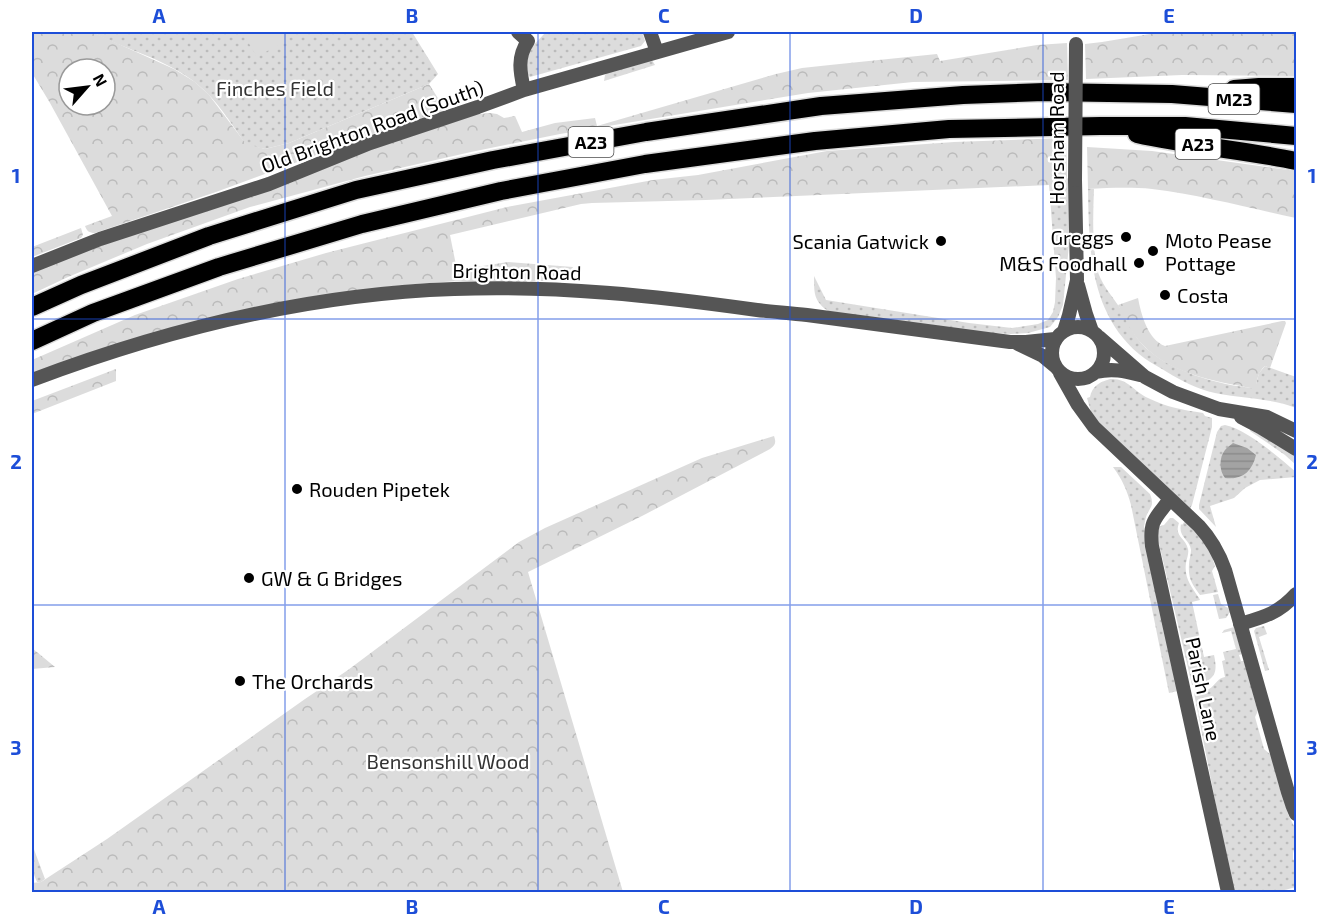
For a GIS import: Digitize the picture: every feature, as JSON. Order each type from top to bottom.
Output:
[{"type":"highway","name":"A23","points":[[32,307],[81,285],[220,233],[356,190],[504,157],[646,132],[821,106],[963,95],[1044,92],[1172,94],[1259,87],[1296,87]]},
{"type":"highway","name":"M23","points":[[1172,94],[1296,104]]},
{"type":"highway","name":"A23","points":[[32,341],[93,313],[219,267],[362,224],[501,192],[645,164],[815,141],[949,129],[1100,126],[1159,139],[1258,153],[1296,161]]},
{"type":"highway","name":"M23","points":[[1100,126],[1185,126],[1296,136]]},
{"type":"street","points":[[650,32],[657,52]]},
{"type":"street","name":"Old Brighton Road (South)","points":[[32,266],[100,239],[269,184],[370,143],[524,90],[728,32]]},
{"type":"street","points":[[524,90],[519,63],[527,35]]},
{"type":"street","name":"Horsham Road","points":[[1076,38],[1077,280],[1086,314],[1096,334]]},
{"type":"street","name":"Horsham Road","points":[[1059,335],[1069,315],[1077,280]]},
{"type":"street","name":"Brighton Road","points":[[32,380],[158,337],[252,314],[361,296],[457,288],[555,289],[674,299],[1010,342],[1026,342],[1059,335]]},
{"type":"street","points":[[1144,377],[1096,334],[1078,327],[1059,335],[1052,350],[1052,358],[1057,369],[1094,428],[1208,535],[1217,549],[1296,814]]},
{"type":"street","points":[[1086,416],[1083,392],[1086,382],[1101,366],[1104,359],[1103,344],[1096,334]]},
{"type":"street","name":"Brighton Road","points":[[1010,342],[1037,352],[1057,369]]},
{"type":"street","points":[[1057,369],[1067,377],[1076,380],[1105,370],[1116,370],[1144,377],[1173,392],[1225,410],[1260,427],[1296,449]]},
{"type":"street","points":[[1225,410],[1267,417],[1296,431]]},
{"type":"street","name":"Parish Lane","points":[[1170,499],[1154,521],[1151,529],[1152,546],[1228,892]]},
{"type":"street","points":[[1240,624],[1275,612],[1287,605],[1296,594]]},
{"type":"green space","points":[[32,32],[92,32],[174,69],[195,82],[209,95],[246,144],[265,149],[289,143],[429,84],[446,111],[392,127],[216,192],[93,233],[85,226],[112,216],[58,117],[117,117],[117,57],[57,57],[57,116],[32,73]]},
{"type":"green space","name":"Finches Field","points":[[92,32],[412,32],[438,74],[429,84],[289,143],[265,149],[246,145],[211,97],[196,83],[172,67]]},
{"type":"green space","points":[[242,32],[300,32],[257,57]]},
{"type":"green space","points":[[544,32],[642,32],[645,41],[641,46],[530,77],[523,60]]},
{"type":"green space","points":[[1162,32],[1296,32],[1296,76],[1182,75],[1086,79],[1085,44]]},
{"type":"green space","points":[[1067,43],[1068,80],[913,82],[808,93],[560,134],[365,176],[250,207],[147,244],[32,294],[32,272],[50,264],[370,148],[470,115],[490,113],[504,118],[515,116],[522,132],[555,123],[595,118],[597,126],[802,68],[937,54],[940,61],[1037,45]]},
{"type":"green space","points":[[652,60],[655,65],[604,81],[607,73]]},
{"type":"green space","points":[[1066,138],[1067,177],[1064,197],[1050,197],[1049,185],[581,204],[450,235],[457,270],[508,262],[573,267],[564,276],[546,281],[458,281],[338,293],[32,376],[32,360],[135,315],[238,279],[326,253],[507,207],[827,151],[954,142]]},
{"type":"green space","points":[[1087,147],[1152,151],[1296,171],[1296,218],[1207,198],[1152,189],[1088,189]]},
{"type":"green space","points":[[1067,178],[1070,180],[1069,245],[1063,305],[1058,317],[1050,327],[1028,333],[976,332],[831,313],[816,298],[814,276],[826,300],[1012,328],[1048,320],[1055,302],[1056,278],[1050,197],[1064,197]]},
{"type":"green space","points":[[1088,189],[1094,189],[1093,219],[1098,273],[1141,343],[1151,353],[1178,369],[1226,384],[1255,388],[1259,373],[1265,366],[1296,377],[1296,408],[1274,402],[1218,394],[1195,387],[1144,358],[1122,337],[1110,319],[1095,278],[1089,234]]},
{"type":"green space","points":[[81,228],[83,235],[81,238],[32,257],[32,247]]},
{"type":"green space","points":[[1138,298],[1143,319],[1150,332],[1159,343],[1165,346],[1282,321],[1286,323],[1270,368],[1265,366],[1263,368],[1258,376],[1256,388],[1251,388],[1194,375],[1154,355],[1135,336],[1118,305]]},
{"type":"green space","points":[[116,369],[116,381],[32,414],[32,401]]},
{"type":"green space","points":[[1110,379],[1126,383],[1161,404],[1203,413],[1212,418],[1212,427],[1189,510],[1103,429],[1091,412],[1087,398],[1097,385]]},
{"type":"green space","points":[[1225,425],[1243,432],[1262,445],[1296,472],[1296,477],[1260,480],[1245,488],[1234,498],[1210,506],[1216,527],[1199,509],[1199,505],[1217,432],[1221,426]]},
{"type":"green space","points":[[1250,429],[1294,454],[1296,465],[1250,431]]},
{"type":"green space","name":"Bensonshill Wood","points":[[774,436],[775,443],[770,449],[528,572],[623,892],[32,892],[32,883],[41,882],[107,839],[348,670],[519,542],[545,528],[702,458]]},
{"type":"green space","points":[[1113,467],[1121,467],[1150,494],[1152,504],[1144,526],[1178,691],[1169,693],[1131,505],[1124,485]]},
{"type":"green space","points":[[1170,518],[1179,523],[1179,534],[1188,549],[1186,573],[1200,600],[1192,602],[1204,657],[1214,655],[1215,662],[1215,673],[1209,680],[1192,685],[1157,535],[1157,527],[1164,525]]},
{"type":"green space","points":[[1185,521],[1200,535],[1214,559],[1215,566],[1212,571],[1218,592],[1200,595],[1191,581],[1189,562],[1191,550],[1181,532],[1181,524]]},
{"type":"green space","points":[[1218,594],[1221,604],[1230,612],[1226,618],[1219,619],[1213,595]]},
{"type":"green space","points":[[1264,626],[1267,634],[1259,637],[1269,670],[1265,671],[1254,631]]},
{"type":"green space","points":[[1234,627],[1242,654],[1239,655],[1241,661],[1244,661],[1258,709],[1255,717],[1264,749],[1272,756],[1288,814],[1296,830],[1293,859],[1296,864],[1296,887],[1277,892],[1233,892],[1194,693],[1209,689],[1225,677],[1223,652],[1236,649],[1231,631],[1222,633]]},
{"type":"green space","points":[[32,648],[55,667],[32,669]]},
{"type":"green space","points":[[32,844],[45,879],[41,882],[37,882],[32,870]]},
{"type":"shaded area","points":[[1233,443],[1247,448],[1256,455],[1252,466],[1245,474],[1236,478],[1225,478],[1221,460],[1223,453]]},
{"type":"place","name":"Greggs","points":[[1126,237]]},
{"type":"place","name":"Scania Gatwick","points":[[941,241]]},
{"type":"place","name":"Moto Pease Pottage","points":[[1153,251]]},
{"type":"place","name":"M&S Foodhall","points":[[1139,263]]},
{"type":"place","name":"Costa","points":[[1165,295]]},
{"type":"place","name":"Rouden Pipetek","points":[[297,489]]},
{"type":"place","name":"GW & G Bridges","points":[[249,578]]},
{"type":"place","name":"The Orchards","points":[[240,681]]}]
